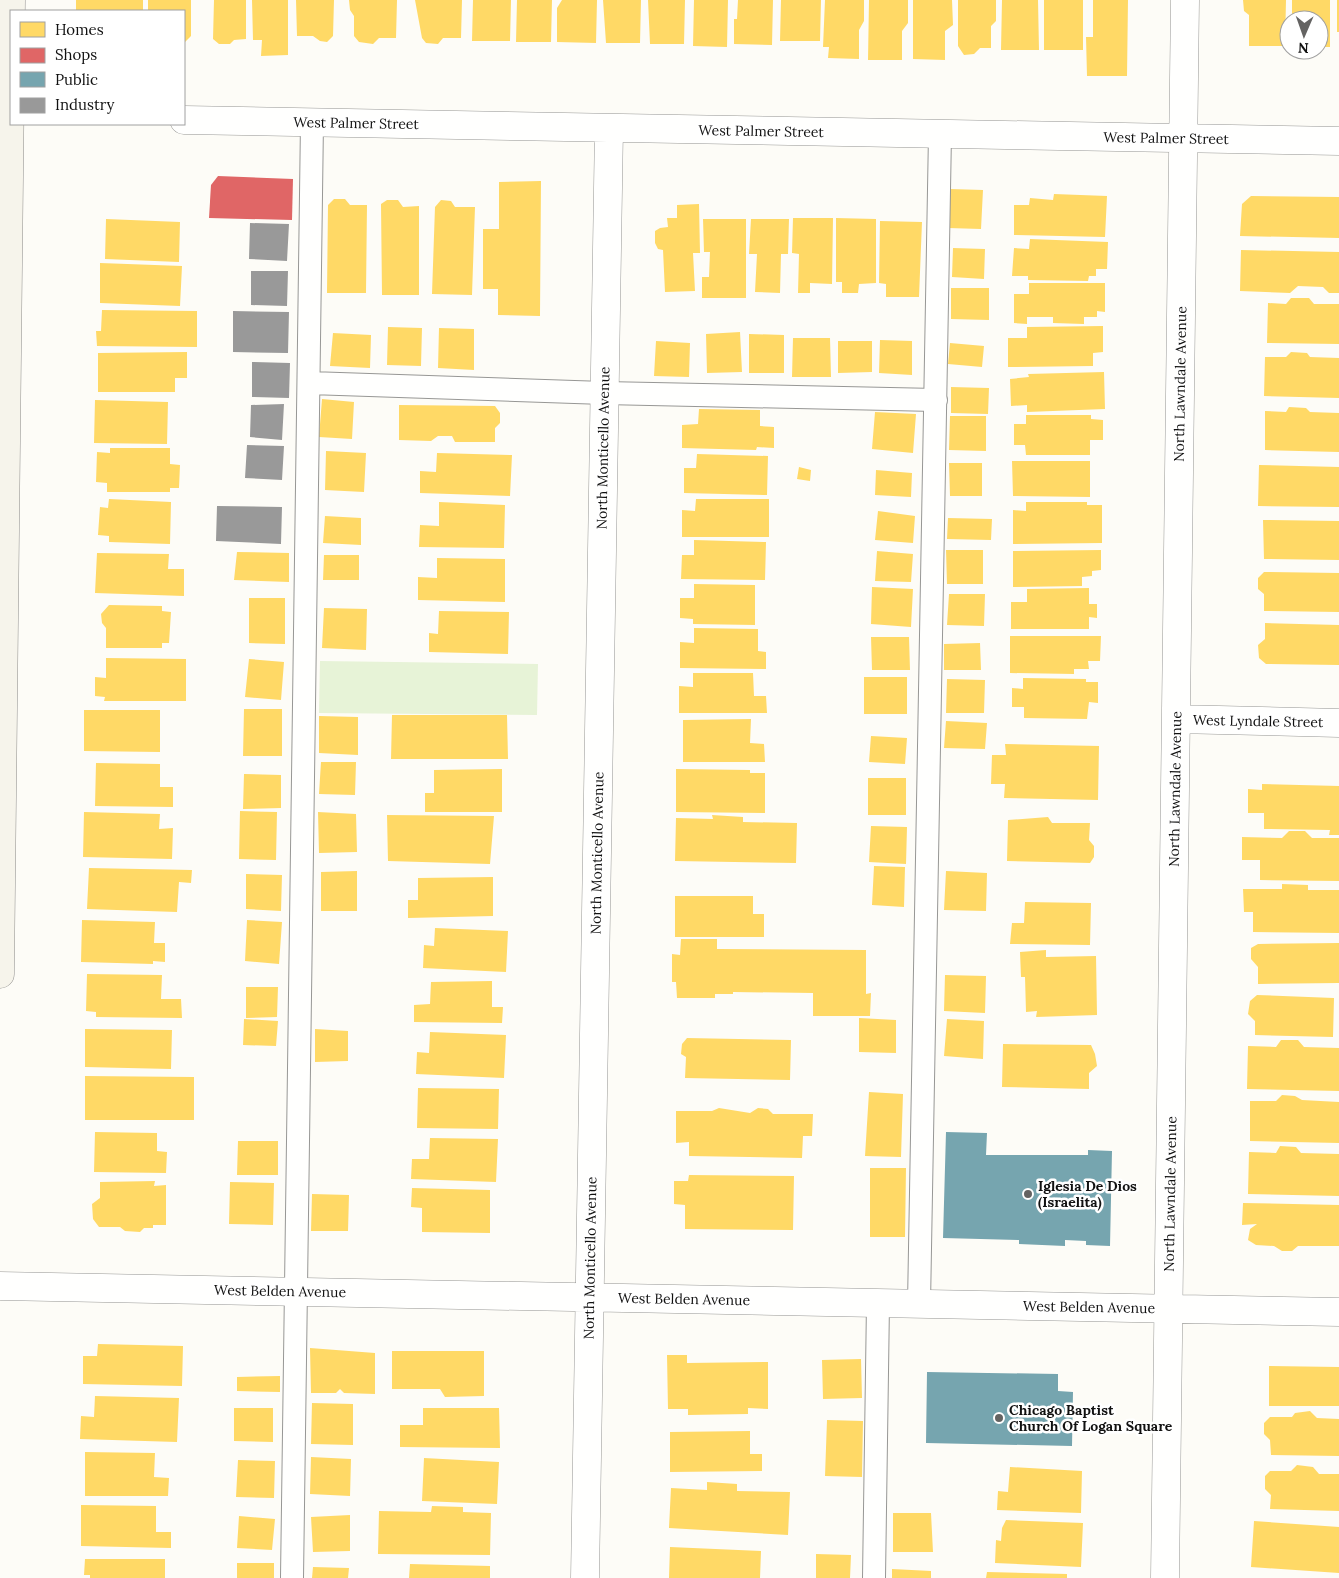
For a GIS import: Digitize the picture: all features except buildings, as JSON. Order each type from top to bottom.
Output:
[{"type":"street","name":"North Lawndale Avenue","points":[[1165,1578],[1185,0]]},
{"type":"street","points":[[0,974],[3,409],[10,29]]},
{"type":"street","name":"West Palmer Street","points":[[185,120],[1339,141]]},
{"type":"street","name":"North Monticello Avenue","points":[[585,1578],[609,128]]},
{"type":"street","name":"West Lyndale Street","points":[[1176,720],[1339,723]]},
{"type":"street","name":"West Belden Avenue","points":[[0,1286],[1339,1312]]},
{"type":"lane","points":[[292,1578],[310,383],[312,122]]},
{"type":"lane","points":[[919,1304],[940,134]]},
{"type":"lane","points":[[310,383],[604,393],[936,400]]},
{"type":"lane","points":[[874,1578],[878,1303]]},
{"type":"green space","points":[[320,661],[538,664],[537,715],[319,713]]},
{"type":"place","name":"Iglesia De Dios (Israelita)","points":[[1028,1194]]},
{"type":"place","name":"Chicago Baptist Church Of Logan Square","points":[[999,1418]]}]
